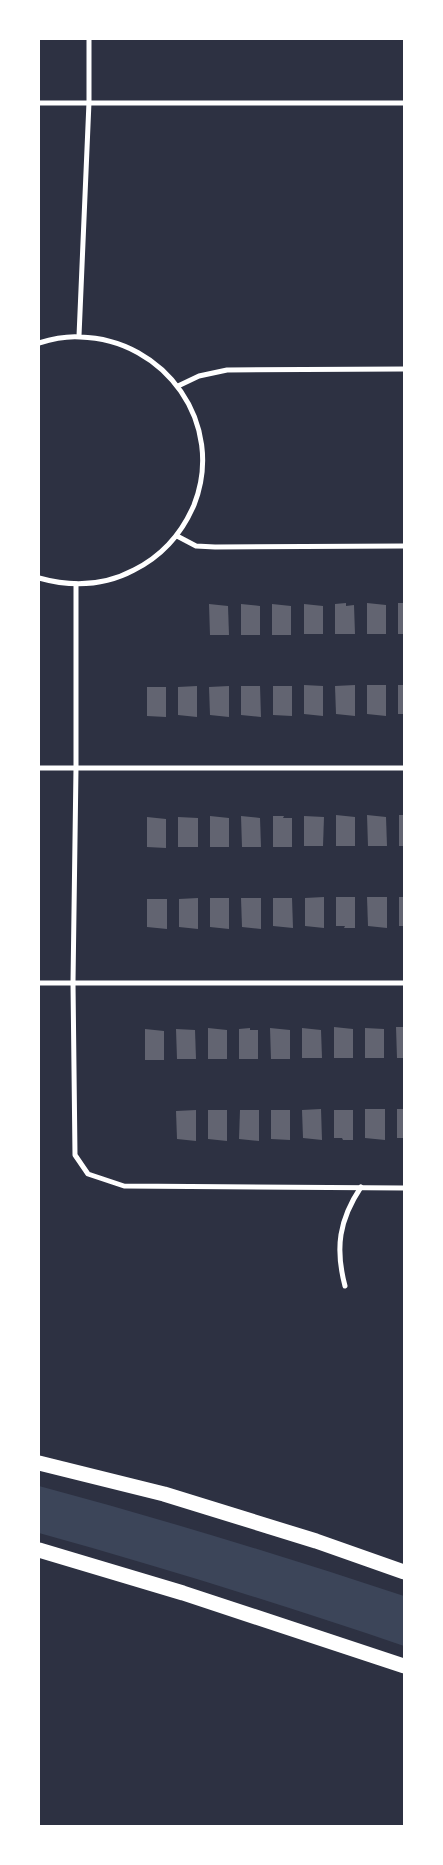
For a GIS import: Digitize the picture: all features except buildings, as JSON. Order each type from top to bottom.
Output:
[{"type":"highway","points":[[39,1462],[164,1494],[404,1572]]},
{"type":"highway","points":[[39,1550],[183,1593],[404,1666]]},
{"type":"street","points":[[79,336],[89,102],[88,39]]},
{"type":"street","points":[[39,103],[404,103]]},
{"type":"street","points":[[39,343],[56,338],[79,336],[124,345],[144,356],[163,370],[178,386],[190,406],[198,427],[202,450],[202,473],[197,496],[189,517],[177,536],[161,553],[122,577],[99,582],[76,584],[54,582],[39,578]]},
{"type":"street","points":[[178,386],[199,376],[226,370],[404,369]]},
{"type":"street","points":[[177,536],[196,546],[215,547],[404,546]]},
{"type":"street","points":[[76,584],[73,983],[75,1155],[88,1174],[124,1186],[404,1188]]},
{"type":"street","points":[[39,768],[404,768]]},
{"type":"street","points":[[39,983],[404,982]]},
{"type":"street","points":[[345,1286],[340,1267],[339,1248],[341,1231],[345,1216],[361,1187]]},
{"type":"shaded area","points":[[39,1486],[222,1538],[404,1596],[404,1646],[222,1587],[39,1533]]}]
